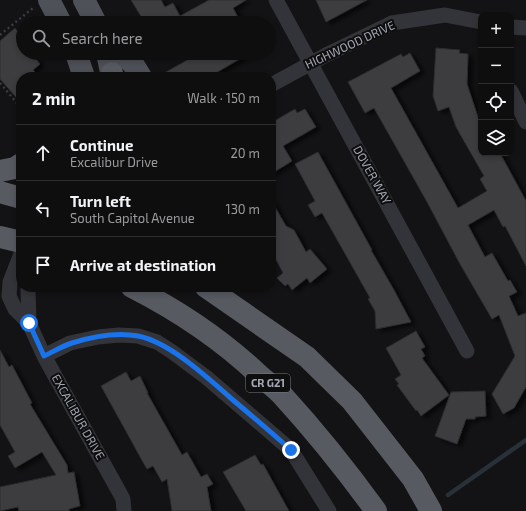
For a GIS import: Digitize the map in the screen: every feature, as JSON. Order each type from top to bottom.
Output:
[{"type":"highway","points":[[0,171],[16,167]]},
{"type":"highway","points":[[0,192],[16,197]]},
{"type":"highway","points":[[0,237],[16,241]]},
{"type":"highway","name":"CR G21","points":[[142,292],[202,327],[237,354],[281,395],[325,446],[376,511]]},
{"type":"highway","points":[[213,292],[308,357],[352,401],[440,511]]},
{"type":"highway","points":[[413,479],[431,511]]},
{"type":"main road","points":[[84,0],[92,16]]},
{"type":"main road","points":[[41,4],[54,16]]},
{"type":"main road","points":[[78,60],[82,72]]},
{"type":"main road","points":[[129,60],[138,72]]},
{"type":"street","name":"DOVER WAY","points":[[276,0],[467,351]]},
{"type":"street","name":"HIGHWOOD DRIVE","points":[[276,82],[392,23],[445,15],[478,21]]},
{"type":"street","points":[[514,27],[526,28]]},
{"type":"street","points":[[514,97],[526,122]]},
{"type":"street","name":"EXCALIBUR DRIVE","points":[[16,267],[10,282],[9,296],[15,309],[29,323],[44,356],[118,488],[123,499],[124,511]]},
{"type":"street","name":"EXCALIBUR DRIVE","points":[[28,292],[29,323]]},
{"type":"street","points":[[44,356],[70,343],[98,337],[119,335],[138,336],[157,342],[172,351],[206,377],[291,450],[329,511]]},
{"type":"path","points":[[25,16],[41,4]]},
{"type":"path","points":[[0,35],[16,23]]},
{"type":"path","points":[[0,83],[16,102]]},
{"type":"building","points":[[131,0],[161,0],[165,7],[173,3],[180,16],[141,16]]},
{"type":"building","points":[[209,0],[246,0],[233,8],[237,16],[180,16]]},
{"type":"building","points":[[316,0],[367,0],[326,22]]},
{"type":"building","points":[[15,28],[16,60],[37,60],[40,64],[33,70],[35,72],[16,72],[16,97],[0,79],[0,41]]},
{"type":"building","points":[[436,48],[460,50],[459,53],[468,54],[467,84],[478,117],[478,156],[502,156],[526,201],[526,266],[505,226],[503,227],[494,210],[468,225],[485,257],[492,253],[508,281],[510,280],[517,292],[509,296],[518,316],[526,313],[526,387],[514,408],[503,414],[492,394],[515,356],[499,315],[492,319],[374,108],[365,113],[348,82],[401,54],[403,57],[410,53],[420,71],[391,88],[458,208],[487,191],[480,179],[484,176],[456,127],[449,107],[438,111],[433,96]]},
{"type":"building","points":[[187,60],[238,60],[218,72],[166,72]]},
{"type":"building","points":[[295,109],[297,113],[305,109],[316,127],[283,146],[292,161],[276,171],[276,120]]},
{"type":"building","points":[[318,152],[411,322],[376,329],[375,311],[368,299],[370,298],[322,213],[315,217],[308,205],[315,201],[295,164]]},
{"type":"building","points":[[276,209],[286,226],[294,230],[306,252],[310,249],[327,269],[310,283],[307,278],[292,290],[288,284],[285,286],[277,278],[283,273],[276,260]]},
{"type":"building","points":[[416,331],[425,347],[421,349],[425,356],[422,358],[449,395],[421,416],[397,385],[399,384],[395,379],[401,375],[386,348]]},
{"type":"building","points":[[0,350],[9,367],[12,365],[32,403],[30,404],[67,465],[68,473],[74,472],[80,506],[69,509],[69,511],[19,511],[18,507],[0,511],[0,487],[56,475],[42,452],[15,468],[8,456],[15,452],[0,425]]},
{"type":"building","points":[[126,372],[131,381],[140,376],[147,393],[182,455],[187,452],[201,477],[207,474],[213,484],[207,487],[211,511],[172,511],[167,479],[162,482],[153,466],[147,469],[101,386]]},
{"type":"building","points":[[485,391],[486,416],[475,417],[475,419],[466,419],[457,444],[435,436],[451,392]]},
{"type":"building","points":[[255,455],[261,465],[263,464],[289,511],[246,511],[223,472]]},
{"type":"waterway","points":[[448,495],[526,440]]},
{"type":"route","points":[[29,323],[44,356],[70,343],[98,337],[119,335],[138,336],[157,342],[172,351],[206,377],[291,450]]}]
